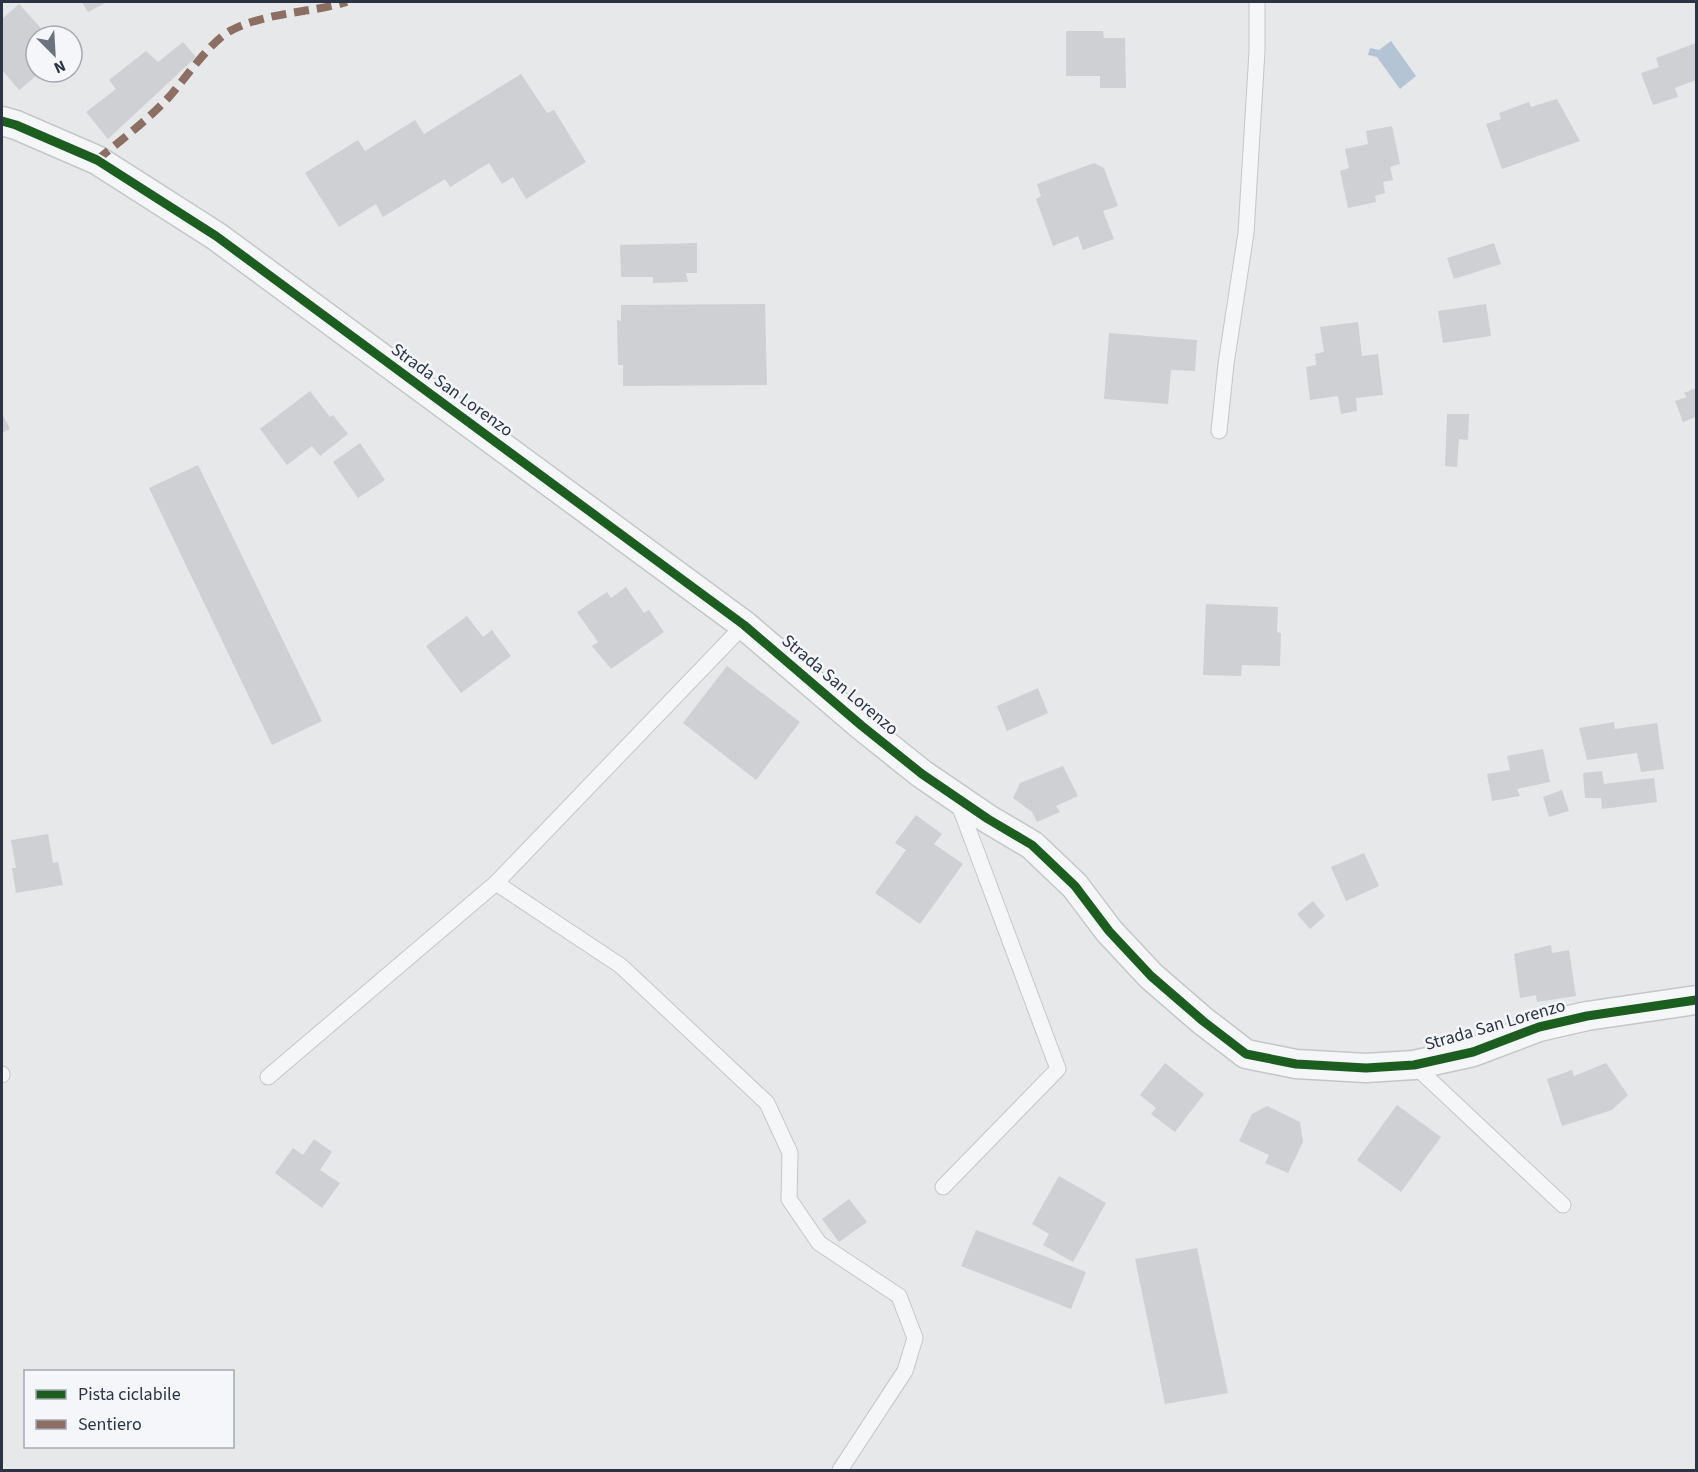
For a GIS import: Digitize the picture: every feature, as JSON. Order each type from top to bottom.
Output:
[{"type":"street","name":"Strada San Lorenzo","points":[[2,122],[16,125],[97,160],[216,236],[744,626],[922,774],[1032,845],[1075,886],[1109,931],[1151,976],[1246,1054],[1296,1064],[1366,1068],[1414,1065],[1473,1052],[1539,1027],[1587,1016],[1696,1000]]},
{"type":"lane","points":[[1219,430],[1226,364],[1246,233],[1257,51],[1257,2]]},
{"type":"lane","points":[[268,1077],[496,883],[744,626]]},
{"type":"lane","points":[[944,1187],[1058,1069],[956,796]]},
{"type":"lane","points":[[496,883],[621,966],[768,1103],[790,1153],[789,1199],[819,1243],[899,1296],[915,1338],[905,1371],[840,1470]]},
{"type":"lane","points":[[1414,1065],[1563,1205]]},
{"type":"water","points":[[1391,41],[1416,76],[1400,89],[1377,57],[1368,55],[1370,48],[1379,50]]},
{"type":"building","points":[[82,2],[107,2],[88,12]]},
{"type":"building","points":[[19,4],[37,24],[24,24],[24,84],[26,84],[19,90],[2,70],[2,19]]},
{"type":"building","points":[[1066,31],[1103,31],[1104,38],[1125,38],[1126,88],[1100,88],[1100,76],[1066,76]]},
{"type":"building","points":[[183,42],[196,57],[108,139],[86,112],[116,89],[109,80],[146,51],[158,62]]},
{"type":"building","points":[[1696,43],[1696,80],[1675,88],[1678,97],[1653,105],[1641,73],[1659,67],[1656,58]]},
{"type":"building","points":[[521,74],[547,113],[554,110],[586,162],[526,199],[513,177],[502,184],[489,163],[450,187],[445,179],[383,217],[376,204],[339,227],[305,173],[358,140],[365,151],[415,120],[424,134]]},
{"type":"building","points":[[1557,99],[1580,141],[1502,169],[1486,124],[1501,119],[1499,113],[1529,102],[1531,107]]},
{"type":"building","points":[[1392,126],[1400,164],[1390,167],[1393,180],[1383,182],[1385,193],[1375,196],[1376,202],[1348,208],[1340,171],[1349,168],[1345,149],[1368,144],[1366,131]]},
{"type":"building","points":[[1094,163],[1104,168],[1118,206],[1103,211],[1114,239],[1083,250],[1078,236],[1053,246],[1036,199],[1041,196],[1037,184]]},
{"type":"building","points":[[697,243],[697,273],[686,273],[688,282],[653,283],[653,277],[621,277],[620,245]]},
{"type":"building","points":[[1494,243],[1501,264],[1454,279],[1447,258]]},
{"type":"building","points":[[765,304],[767,385],[623,386],[623,365],[618,365],[617,320],[621,321],[621,305]]},
{"type":"building","points":[[1486,304],[1491,336],[1443,343],[1438,311]]},
{"type":"building","points":[[1358,322],[1362,356],[1378,354],[1383,395],[1356,398],[1357,411],[1341,414],[1338,396],[1310,400],[1306,367],[1316,365],[1315,354],[1324,352],[1320,327]]},
{"type":"building","points":[[1109,333],[1197,340],[1195,371],[1171,370],[1168,404],[1104,399]]},
{"type":"building","points":[[1696,388],[1696,417],[1683,422],[1675,401],[1687,397],[1684,393]]},
{"type":"building","points":[[310,391],[330,417],[333,415],[348,434],[320,456],[312,446],[287,465],[260,429]]},
{"type":"building","points":[[2,413],[10,429],[2,433]]},
{"type":"building","points":[[1447,414],[1469,414],[1468,440],[1459,439],[1457,467],[1445,466]]},
{"type":"building","points":[[360,443],[385,480],[358,498],[333,462]]},
{"type":"building","points":[[198,465],[322,721],[272,745],[149,488]]},
{"type":"building","points":[[626,587],[644,613],[649,610],[664,632],[611,669],[592,646],[598,642],[577,612],[607,592],[611,598]]},
{"type":"building","points":[[1206,604],[1278,607],[1277,632],[1281,633],[1280,666],[1242,665],[1241,676],[1203,675]]},
{"type":"building","points":[[467,616],[483,637],[492,630],[511,656],[461,693],[426,646]]},
{"type":"building","points":[[727,666],[800,722],[756,780],[683,723]]},
{"type":"building","points":[[1038,688],[1048,713],[1007,731],[997,706]]},
{"type":"building","points":[[1614,722],[1615,729],[1657,723],[1664,769],[1641,772],[1637,753],[1587,760],[1579,728]]},
{"type":"building","points":[[1543,749],[1550,782],[1517,789],[1520,796],[1492,801],[1487,774],[1510,770],[1507,756]]},
{"type":"building","points":[[1063,766],[1078,796],[1056,806],[1060,812],[1037,822],[1032,812],[1013,798],[1020,783]]},
{"type":"building","points":[[1602,771],[1604,784],[1654,778],[1657,802],[1602,809],[1601,798],[1585,798],[1583,773]]},
{"type":"building","points":[[1562,790],[1569,811],[1549,817],[1543,797]]},
{"type":"building","points":[[916,815],[942,834],[934,844],[963,864],[920,924],[875,893],[906,850],[895,843]]},
{"type":"building","points":[[48,834],[53,863],[58,862],[63,885],[16,893],[12,868],[16,868],[11,840]]},
{"type":"building","points":[[1364,853],[1379,886],[1346,901],[1331,867]]},
{"type":"building","points":[[1313,901],[1325,916],[1310,929],[1297,914]]},
{"type":"building","points":[[1551,945],[1552,953],[1569,950],[1576,996],[1537,1002],[1536,995],[1520,998],[1514,954]]},
{"type":"building","points":[[1165,1063],[1204,1094],[1175,1132],[1151,1114],[1156,1108],[1140,1095]]},
{"type":"building","points":[[1606,1063],[1628,1095],[1612,1110],[1562,1126],[1547,1079],[1572,1070],[1574,1076]]},
{"type":"building","points":[[1397,1105],[1441,1137],[1401,1192],[1357,1160]]},
{"type":"building","points":[[1267,1106],[1300,1122],[1303,1142],[1288,1173],[1265,1163],[1269,1155],[1239,1141],[1252,1114]]},
{"type":"building","points":[[314,1139],[332,1152],[320,1170],[340,1183],[322,1208],[275,1173],[293,1148],[303,1155]]},
{"type":"building","points":[[1059,1176],[1106,1203],[1073,1262],[1043,1245],[1049,1234],[1032,1224]]},
{"type":"building","points":[[849,1199],[867,1222],[839,1242],[822,1219]]},
{"type":"building","points":[[976,1230],[1086,1272],[1071,1309],[961,1266]]},
{"type":"building","points":[[1197,1248],[1228,1393],[1165,1404],[1135,1259]]},
{"type":"marked path","points":[[97,160],[161,105],[207,50],[224,35],[246,24],[274,16],[347,2]]},
{"type":"cycle path","points":[[2,121],[97,160],[216,236],[744,625],[922,774],[988,819],[1032,845],[1075,886],[1109,931],[1151,976],[1246,1054],[1296,1064],[1366,1068],[1414,1065],[1473,1052],[1539,1027],[1587,1016],[1696,1000]]}]
